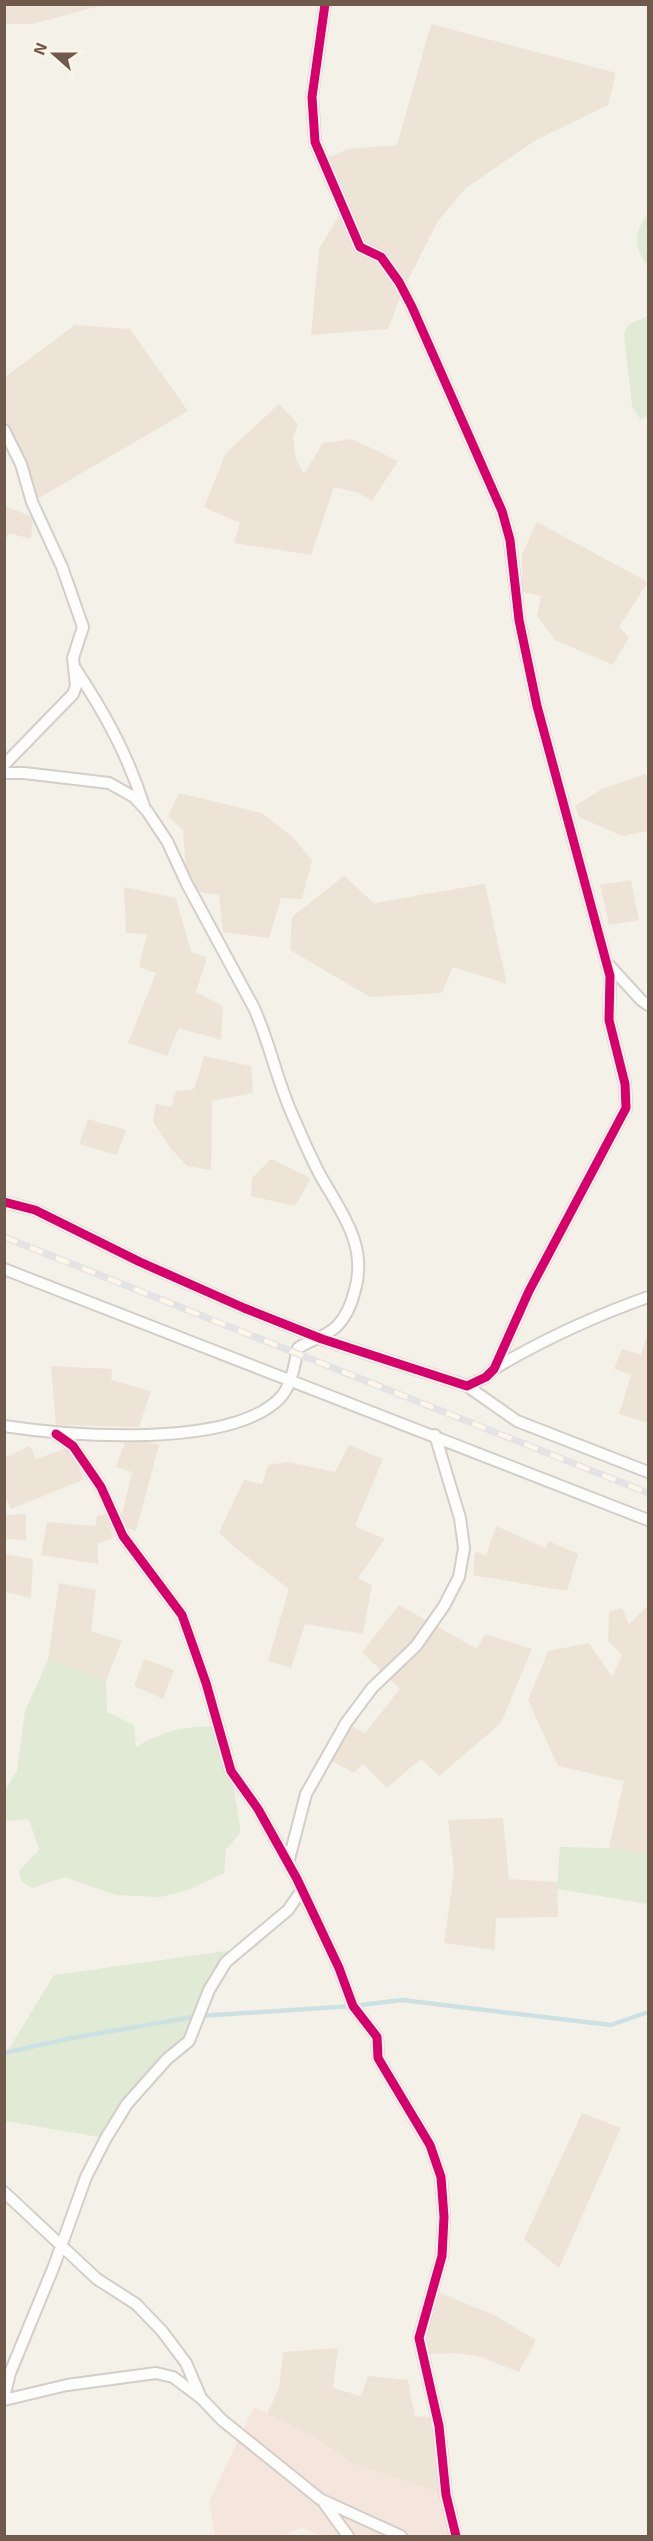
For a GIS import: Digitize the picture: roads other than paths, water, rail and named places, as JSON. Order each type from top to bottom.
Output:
[{"type":"street","points":[[325,4],[312,97],[315,142],[360,247],[381,257],[403,290],[500,503],[510,540],[519,620],[537,706],[580,872],[607,963],[611,990],[609,1020],[625,1084],[626,1108],[529,1291],[494,1369]]},
{"type":"street","points":[[4,430],[21,464],[32,502],[62,567],[83,627],[73,665],[76,686],[73,694],[4,765]]},
{"type":"street","points":[[73,665],[103,709],[131,765],[144,808]]},
{"type":"street","points":[[4,773],[24,773],[109,783],[123,789],[144,808],[175,855],[187,884],[254,1008],[270,1043],[286,1103],[355,1239],[360,1267],[354,1295],[340,1323],[322,1339],[298,1348],[291,1382],[278,1400],[267,1408],[232,1424],[184,1433],[56,1434],[4,1426]]},
{"type":"street","points":[[607,963],[640,1000],[648,1005]]},
{"type":"street","points":[[4,1202],[35,1210],[150,1267],[322,1339],[467,1386],[517,1421],[648,1472]]},
{"type":"street","points":[[4,1269],[291,1382],[435,1435],[648,1520]]},
{"type":"street","points":[[467,1386],[486,1377],[494,1369],[523,1351],[605,1313],[648,1297]]},
{"type":"street","points":[[56,1434],[73,1446],[79,1454],[101,1487],[123,1536],[182,1616],[206,1683],[231,1771],[258,1809],[288,1863],[339,1968],[353,2006],[377,2037],[378,2058],[430,2145],[441,2177],[444,2217],[441,2256],[419,2338],[439,2426],[446,2494],[456,2536]]},
{"type":"street","points":[[288,1863],[306,1794],[346,1723],[372,1688],[416,1646],[444,1606],[459,1577],[464,1548],[460,1518],[435,1435]]},
{"type":"street","points":[[302,1890],[288,1910],[226,1962],[209,1990],[189,2041],[167,2059],[127,2104],[86,2177],[62,2247],[14,2362],[4,2398],[67,2385],[156,2373],[173,2377],[320,2499],[348,2536]]},
{"type":"street","points":[[4,2192],[97,2279],[136,2304],[162,2331],[186,2363],[201,2398]]},
{"type":"street","points":[[320,2499],[401,2536]]},
{"type":"waterway","points":[[4,2053],[72,2038],[199,2016],[353,2006],[402,2000],[611,2025],[648,2012]]},
{"type":"railway","points":[[4,1237],[648,1493]]}]
